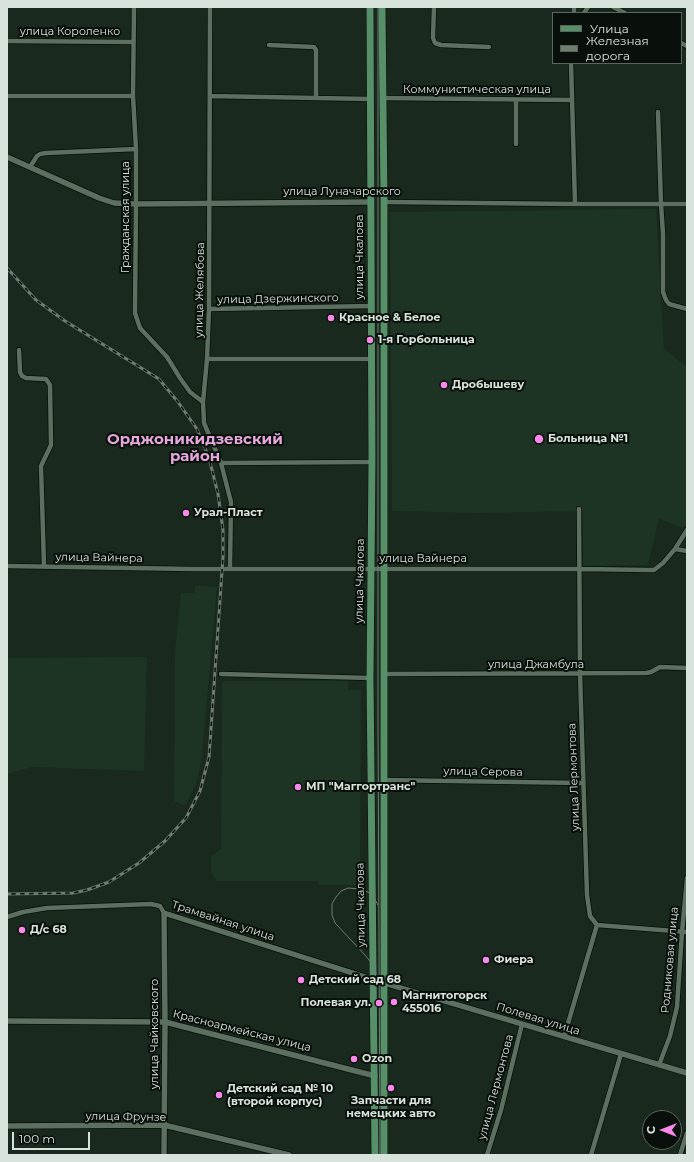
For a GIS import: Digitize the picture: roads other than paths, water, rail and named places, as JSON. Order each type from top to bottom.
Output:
[{"type":"main road","name":"улица Чкалова","points":[[370,7],[372,462],[370,678],[375,1155]]},
{"type":"main road","name":"улица Чкалова","points":[[382,7],[384,202],[384,1155]]},
{"type":"main road","name":"улица Луначарского","points":[[371,202],[384,202]]},
{"type":"street","name":"Гражданская улица","points":[[134,7],[133,42],[136,149],[135,313],[137,321],[143,332],[167,357],[190,392],[203,402]]},
{"type":"street","name":"улица Желябова","points":[[210,7],[210,309],[203,402],[204,423],[222,463],[231,502],[230,568]]},
{"type":"street","points":[[434,7],[433,38],[435,44],[441,46],[489,47]]},
{"type":"street","points":[[613,7],[623,12]]},
{"type":"street","name":"улица Короленко","points":[[7,41],[133,42]]},
{"type":"street","points":[[269,45],[314,47],[316,50],[316,98]]},
{"type":"street","points":[[571,64],[575,204]]},
{"type":"street","points":[[7,96],[134,96]]},
{"type":"street","points":[[210,96],[370,98]]},
{"type":"street","name":"Коммунистическая улица","points":[[383,98],[571,100]]},
{"type":"street","points":[[516,100],[516,144]]},
{"type":"street","points":[[658,112],[661,204],[664,234],[664,296],[669,304],[687,309]]},
{"type":"street","points":[[30,167],[40,154],[136,149]]},
{"type":"street","name":"улица Луначарского","points":[[7,157],[99,198],[114,203],[210,204],[371,202]]},
{"type":"street","name":"улица Луначарского","points":[[384,202],[687,204]]},
{"type":"street","name":"улица Дзержинского","points":[[210,309],[371,306]]},
{"type":"street","name":"улица Вайнера","points":[[19,350],[20,372],[22,376],[26,378],[46,379],[50,385],[51,445],[41,466],[44,566]]},
{"type":"street","points":[[207,358],[371,359]]},
{"type":"street","points":[[222,463],[372,462]]},
{"type":"street","name":"улица Лермонтова","points":[[579,509],[580,674],[587,895],[590,916],[597,925]]},
{"type":"street","name":"улица Вайнера","points":[[7,566],[230,568],[580,568],[654,570],[659,567],[675,549],[687,530]]},
{"type":"street","points":[[675,549],[687,551]]},
{"type":"street","name":"улица Джамбула","points":[[384,674],[646,674],[660,668],[687,668]]},
{"type":"street","points":[[221,674],[370,678]]},
{"type":"street","name":"улица Серова","points":[[383,780],[583,783]]},
{"type":"street","name":"Родниковая улица","points":[[659,1065],[670,1036],[677,1007],[687,878]]},
{"type":"street","name":"Трамвайная улица","points":[[7,917],[27,911],[47,908],[151,904],[160,906],[164,913],[384,983]]},
{"type":"street","name":"улица Чайковского","points":[[164,913],[164,1155]]},
{"type":"street","points":[[564,1037],[597,925],[684,932]]},
{"type":"street","name":"Полевая улица","points":[[384,983],[687,1073]]},
{"type":"street","name":"Красноармейская улица","points":[[7,1021],[165,1022],[375,1076]]},
{"type":"street","name":"улица Лермонтова","points":[[486,1155],[501,1110],[522,1024]]},
{"type":"street","points":[[591,1155],[621,1054]]},
{"type":"street","name":"улица Фрунзе","points":[[7,1126],[164,1126],[289,1155]]},
{"type":"street","points":[[680,1155],[687,1132]]},
{"type":"tram line","points":[[378,7],[378,724],[380,1155]]},
{"type":"tram line","points":[[376,973],[373,965],[365,955],[335,923],[332,915],[332,904],[341,891],[348,888],[361,889],[372,894],[378,905]]},
{"type":"railway","points":[[7,268],[36,300],[65,321],[159,379],[178,402],[197,429],[209,458],[218,494],[223,530],[223,557],[209,757],[200,791],[186,818],[165,841],[139,863],[109,882],[87,890],[73,893],[7,894]]},
{"type":"place","name":"Красное & Белое","points":[[331,318]]},
{"type":"place","name":"1-я Горбольница","points":[[370,340]]},
{"type":"place","name":"Дробышеву","points":[[444,385]]},
{"type":"place","name":"Больница №1","points":[[539,439]]},
{"type":"place","name":"Урал-Пласт","points":[[186,513]]},
{"type":"place","name":"МП \"Маггортранс\"","points":[[298,787]]},
{"type":"place","name":"Д/с 68","points":[[22,930]]},
{"type":"place","name":"Фиера","points":[[486,960]]},
{"type":"place","name":"Детский сад 68","points":[[301,980]]},
{"type":"place","name":"Магнитогорск 455016","points":[[394,1002]]},
{"type":"place","name":"Полевая ул.","points":[[379,1003]]},
{"type":"place","name":"Ozon","points":[[354,1059]]},
{"type":"place","name":"Запчасти для немецких авто","points":[[391,1088]]},
{"type":"place","name":"Детский сад № 10 (второй корпус)","points":[[219,1095]]},
{"type":"district","name":"Орджоникидзевский район","points":[[195,448]]}]
